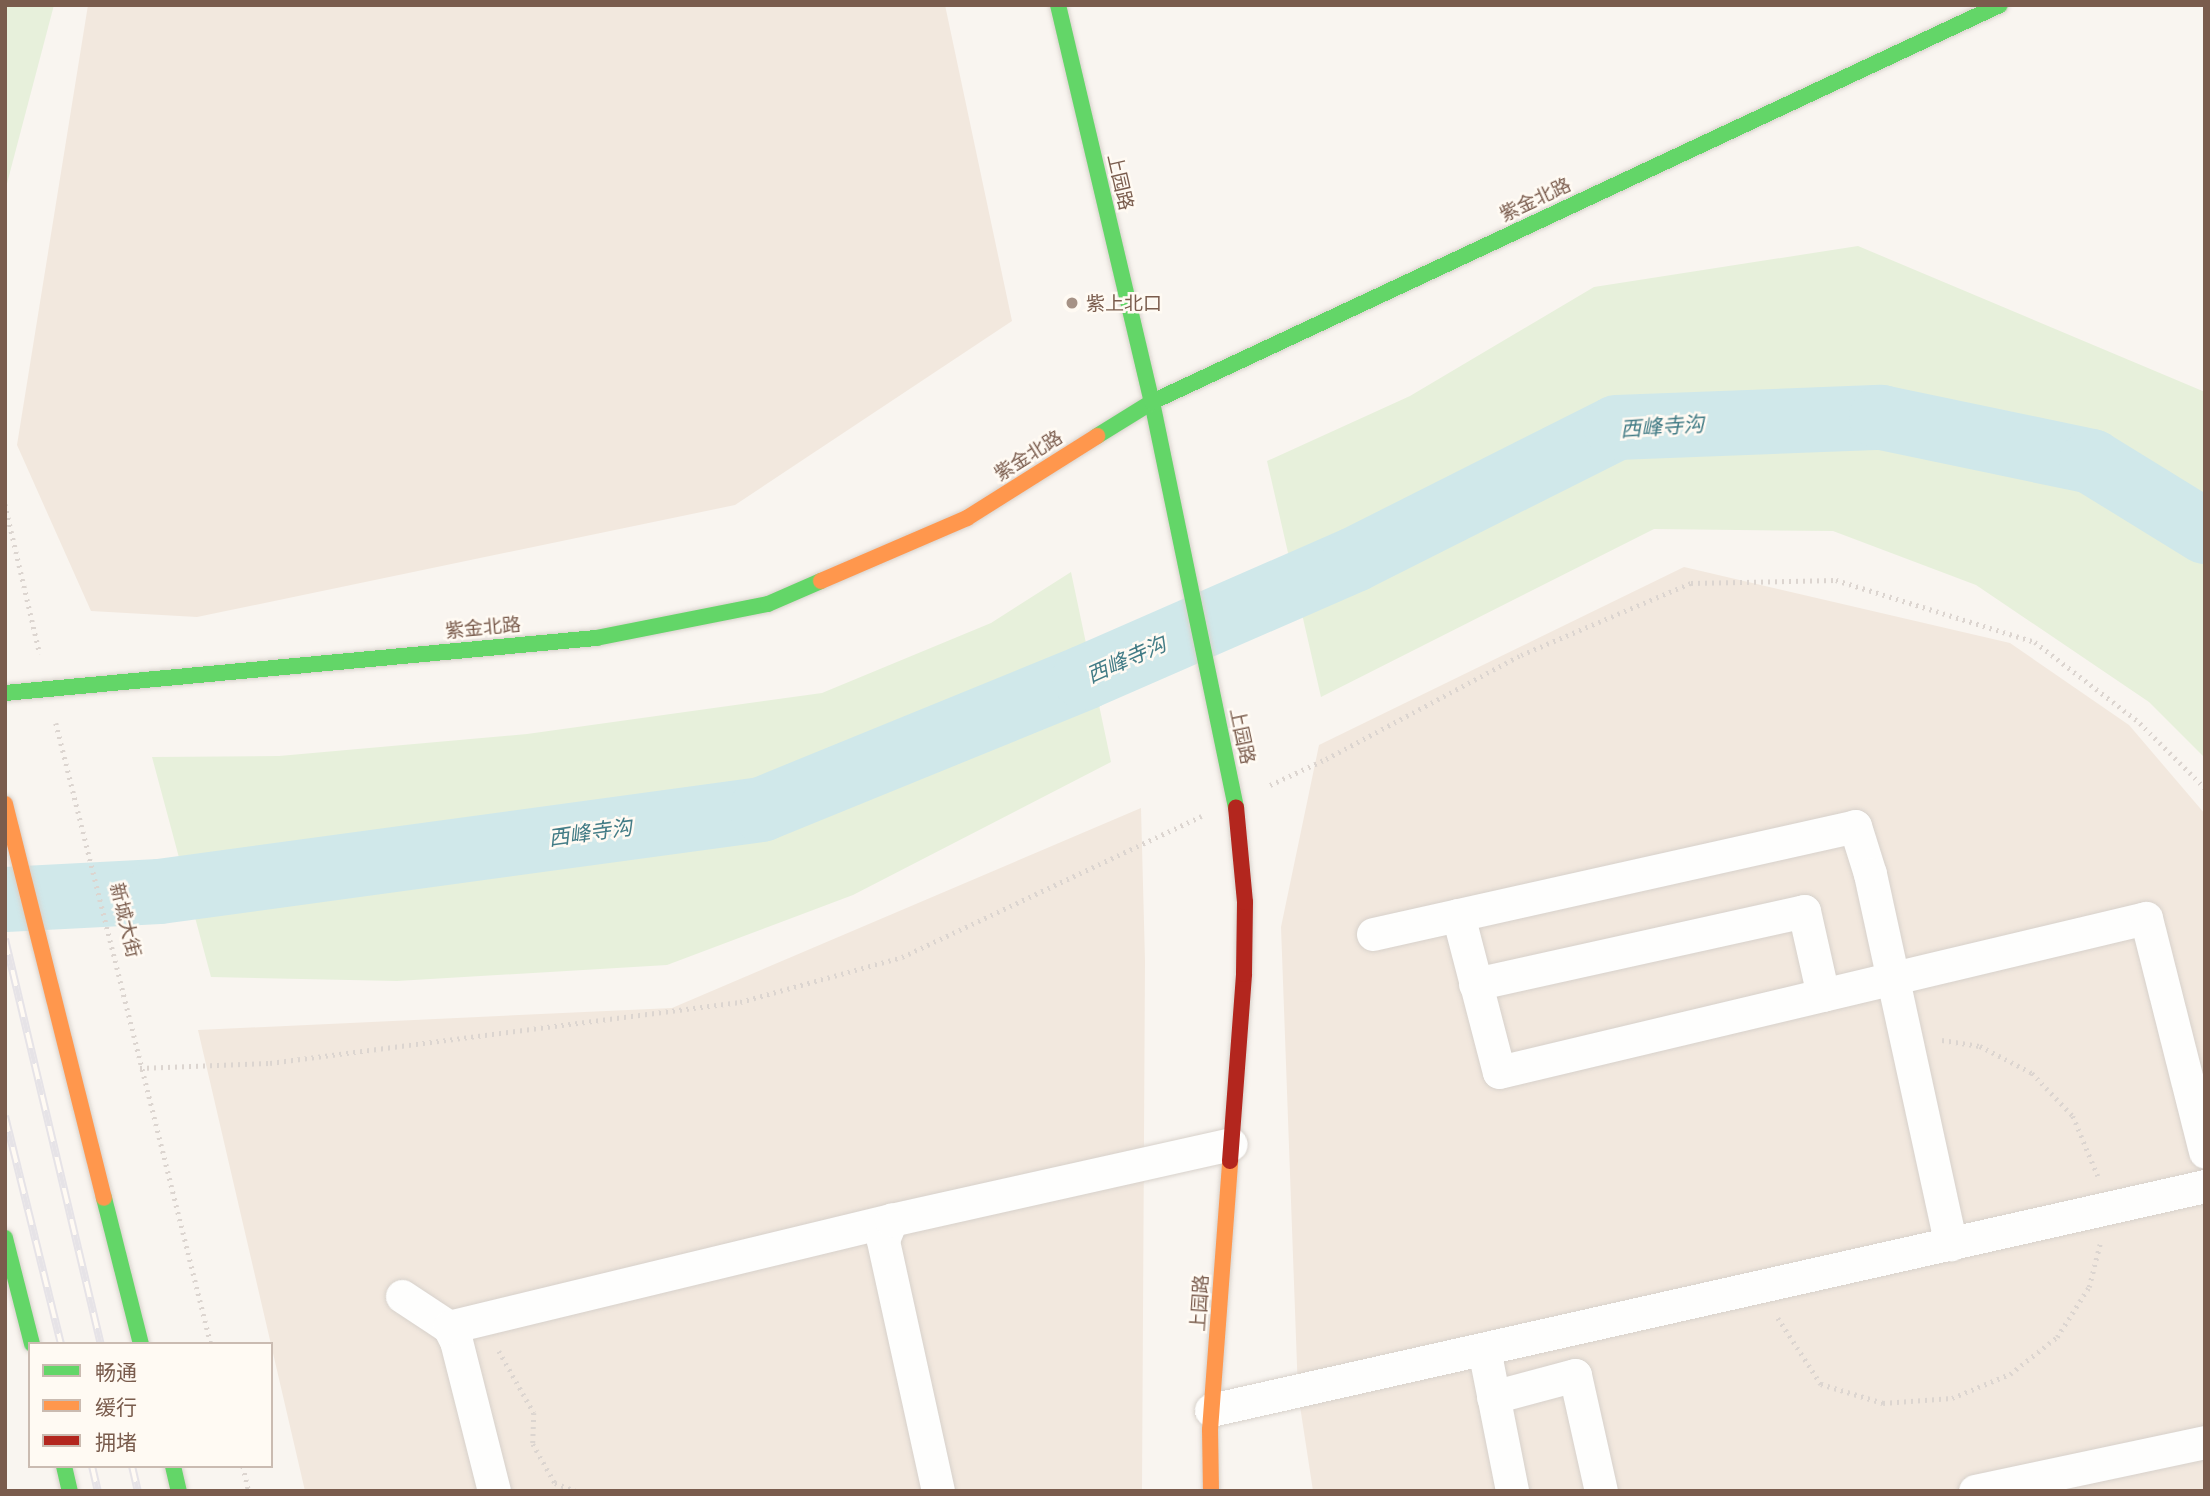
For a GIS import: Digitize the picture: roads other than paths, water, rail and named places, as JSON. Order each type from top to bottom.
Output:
[{"type":"street","name":"上园路","points":[[1058,5],[1152,402],[1241,839],[1245,902],[1244,974],[1211,1410],[1211,1491]]},
{"type":"street","name":"紫金北路","points":[[5,693],[596,638],[768,604],[967,518],[1152,402],[2000,5]]},
{"type":"street","points":[[6,805],[140,1342]]},
{"type":"street","points":[[1373,934],[1855,826],[1870,874],[1951,1244]]},
{"type":"street","points":[[1475,984],[1804,911],[1823,995]]},
{"type":"street","points":[[1458,915],[1499,1072],[2146,918],[2205,1152]]},
{"type":"street","points":[[449,1327],[891,1220],[1231,1144]]},
{"type":"street","points":[[1211,1410],[2205,1186]]},
{"type":"street","points":[[891,1220],[883,1240],[939,1491]]},
{"type":"street","points":[[5,1238],[31,1342]]},
{"type":"street","points":[[402,1296],[449,1327],[456,1341],[494,1491]]},
{"type":"street","points":[[1484,1349],[1512,1491]]},
{"type":"street","points":[[1493,1397],[1575,1375],[1601,1491]]},
{"type":"street","points":[[1975,1491],[2205,1442]]},
{"type":"street","points":[[64,1468],[70,1491]]},
{"type":"street","points":[[173,1468],[179,1491]]},
{"type":"waterway","name":"西峰寺沟","points":[[5,899],[159,891],[761,809],[1084,677],[1354,559],[1616,427],[1881,417],[2091,461],[2205,531]]},
{"type":"railway","points":[[5,939],[101,1342]]},
{"type":"railway","points":[[5,1116],[61,1342]]},
{"type":"railway","points":[[92,1468],[98,1491]]},
{"type":"railway","points":[[132,1468],[138,1491]]},
{"type":"place","name":"紫上北口","points":[[1072,303]]}]
